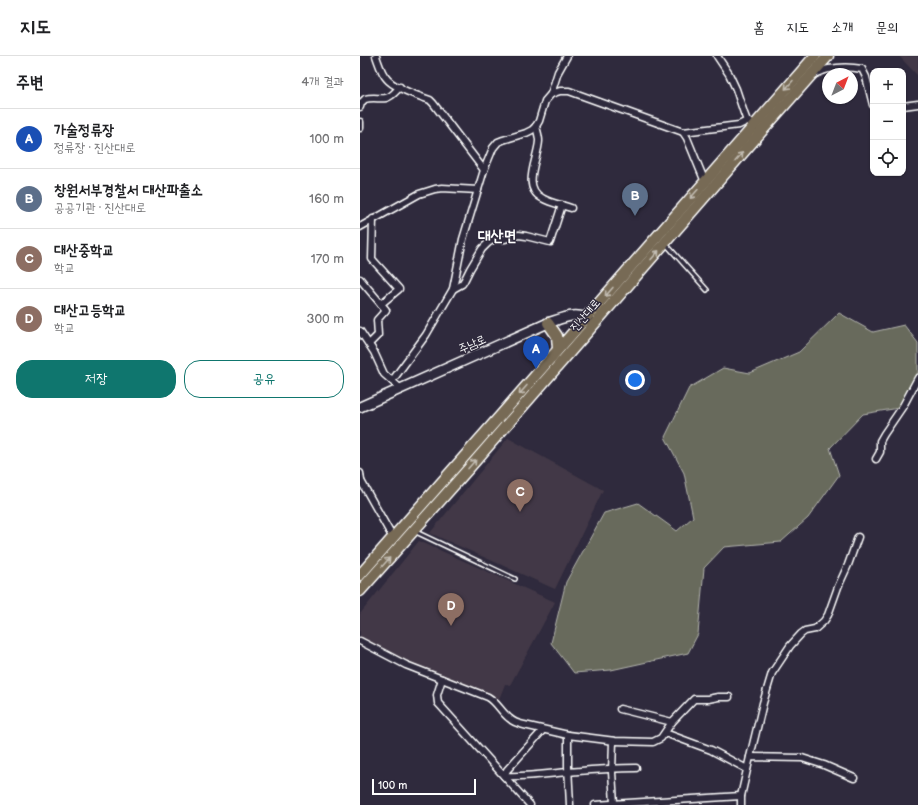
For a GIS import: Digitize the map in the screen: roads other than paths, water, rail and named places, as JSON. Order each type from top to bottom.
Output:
[{"type":"main road","name":"진산대로","points":[[662,239],[705,182],[815,56]]},
{"type":"main road","name":"진산대로","points":[[360,591],[414,531],[662,239],[754,126],[811,76],[828,56]]},
{"type":"main road","name":"진산대로","points":[[360,575],[558,349],[590,322]]},
{"type":"main road","points":[[548,324],[557,336],[558,349]]},
{"type":"street","points":[[376,56],[382,72],[392,84],[430,100],[433,103],[484,170]]},
{"type":"street","points":[[392,381],[426,335],[453,289],[463,239],[484,170],[493,148],[498,142],[526,133],[536,126],[545,101],[551,94],[558,72],[567,56]]},
{"type":"street","points":[[551,94],[560,91],[569,91],[683,132],[739,125],[754,126],[729,74],[717,56]]},
{"type":"street","points":[[801,72],[811,76],[828,69],[862,69],[866,77],[873,104]]},
{"type":"street","points":[[360,107],[361,103],[365,99],[387,98],[400,87]]},
{"type":"street","points":[[906,106],[918,104]]},
{"type":"street","points":[[360,122],[360,128]]},
{"type":"street","points":[[536,126],[539,141],[532,179],[534,192],[542,199],[571,208]]},
{"type":"street","points":[[683,132],[688,138],[705,182]]},
{"type":"street","points":[[360,227],[420,194],[435,189],[478,190]]},
{"type":"street","points":[[453,289],[462,284],[482,249],[494,240],[519,235],[550,242],[562,205]]},
{"type":"street","points":[[373,219],[372,259],[399,289],[381,304]]},
{"type":"street","points":[[360,279],[386,310],[378,320],[378,335],[369,344]]},
{"type":"street","name":"주남로","points":[[360,407],[548,324],[572,316],[578,316],[590,322]]},
{"type":"street","points":[[360,331],[374,352],[384,374],[401,389]]},
{"type":"street","points":[[876,459],[880,452],[880,441],[903,406],[918,378]]},
{"type":"street","points":[[360,472],[361,481],[393,538]]},
{"type":"street","points":[[741,805],[741,796],[747,769],[772,673],[790,646],[801,634],[805,631],[816,629],[828,615],[858,537]]},
{"type":"street","points":[[360,641],[406,665],[494,700],[508,718],[524,726],[568,735],[613,740],[653,742],[661,738],[666,733],[672,722],[694,699],[729,697]]},
{"type":"street","points":[[442,679],[437,695],[438,703],[530,805]]},
{"type":"street","points":[[620,709],[672,722]]},
{"type":"street","points":[[504,776],[507,770],[543,730]]},
{"type":"street","points":[[666,733],[711,750],[747,769]]},
{"type":"street","points":[[568,735],[570,805]]},
{"type":"street","points":[[613,740],[612,768],[614,803]]},
{"type":"street","points":[[750,757],[802,758],[824,765],[854,778]]},
{"type":"street","points":[[504,776],[519,777],[612,768],[636,768]]},
{"type":"street","points":[[595,805],[741,796]]},
{"type":"lane","points":[[662,239],[707,290]]},
{"type":"lane","points":[[405,524],[414,531],[515,579]]},
{"type":"place","name":"창원서부경찰서 대산파출소","points":[[635,216]]},
{"type":"place","name":"가술정류장","points":[[536,369]]},
{"type":"place","name":"대산중학교","points":[[520,512]]},
{"type":"place","name":"대산고등학교","points":[[451,626]]},
{"type":"district","name":"대산면","points":[[497,235]]}]
